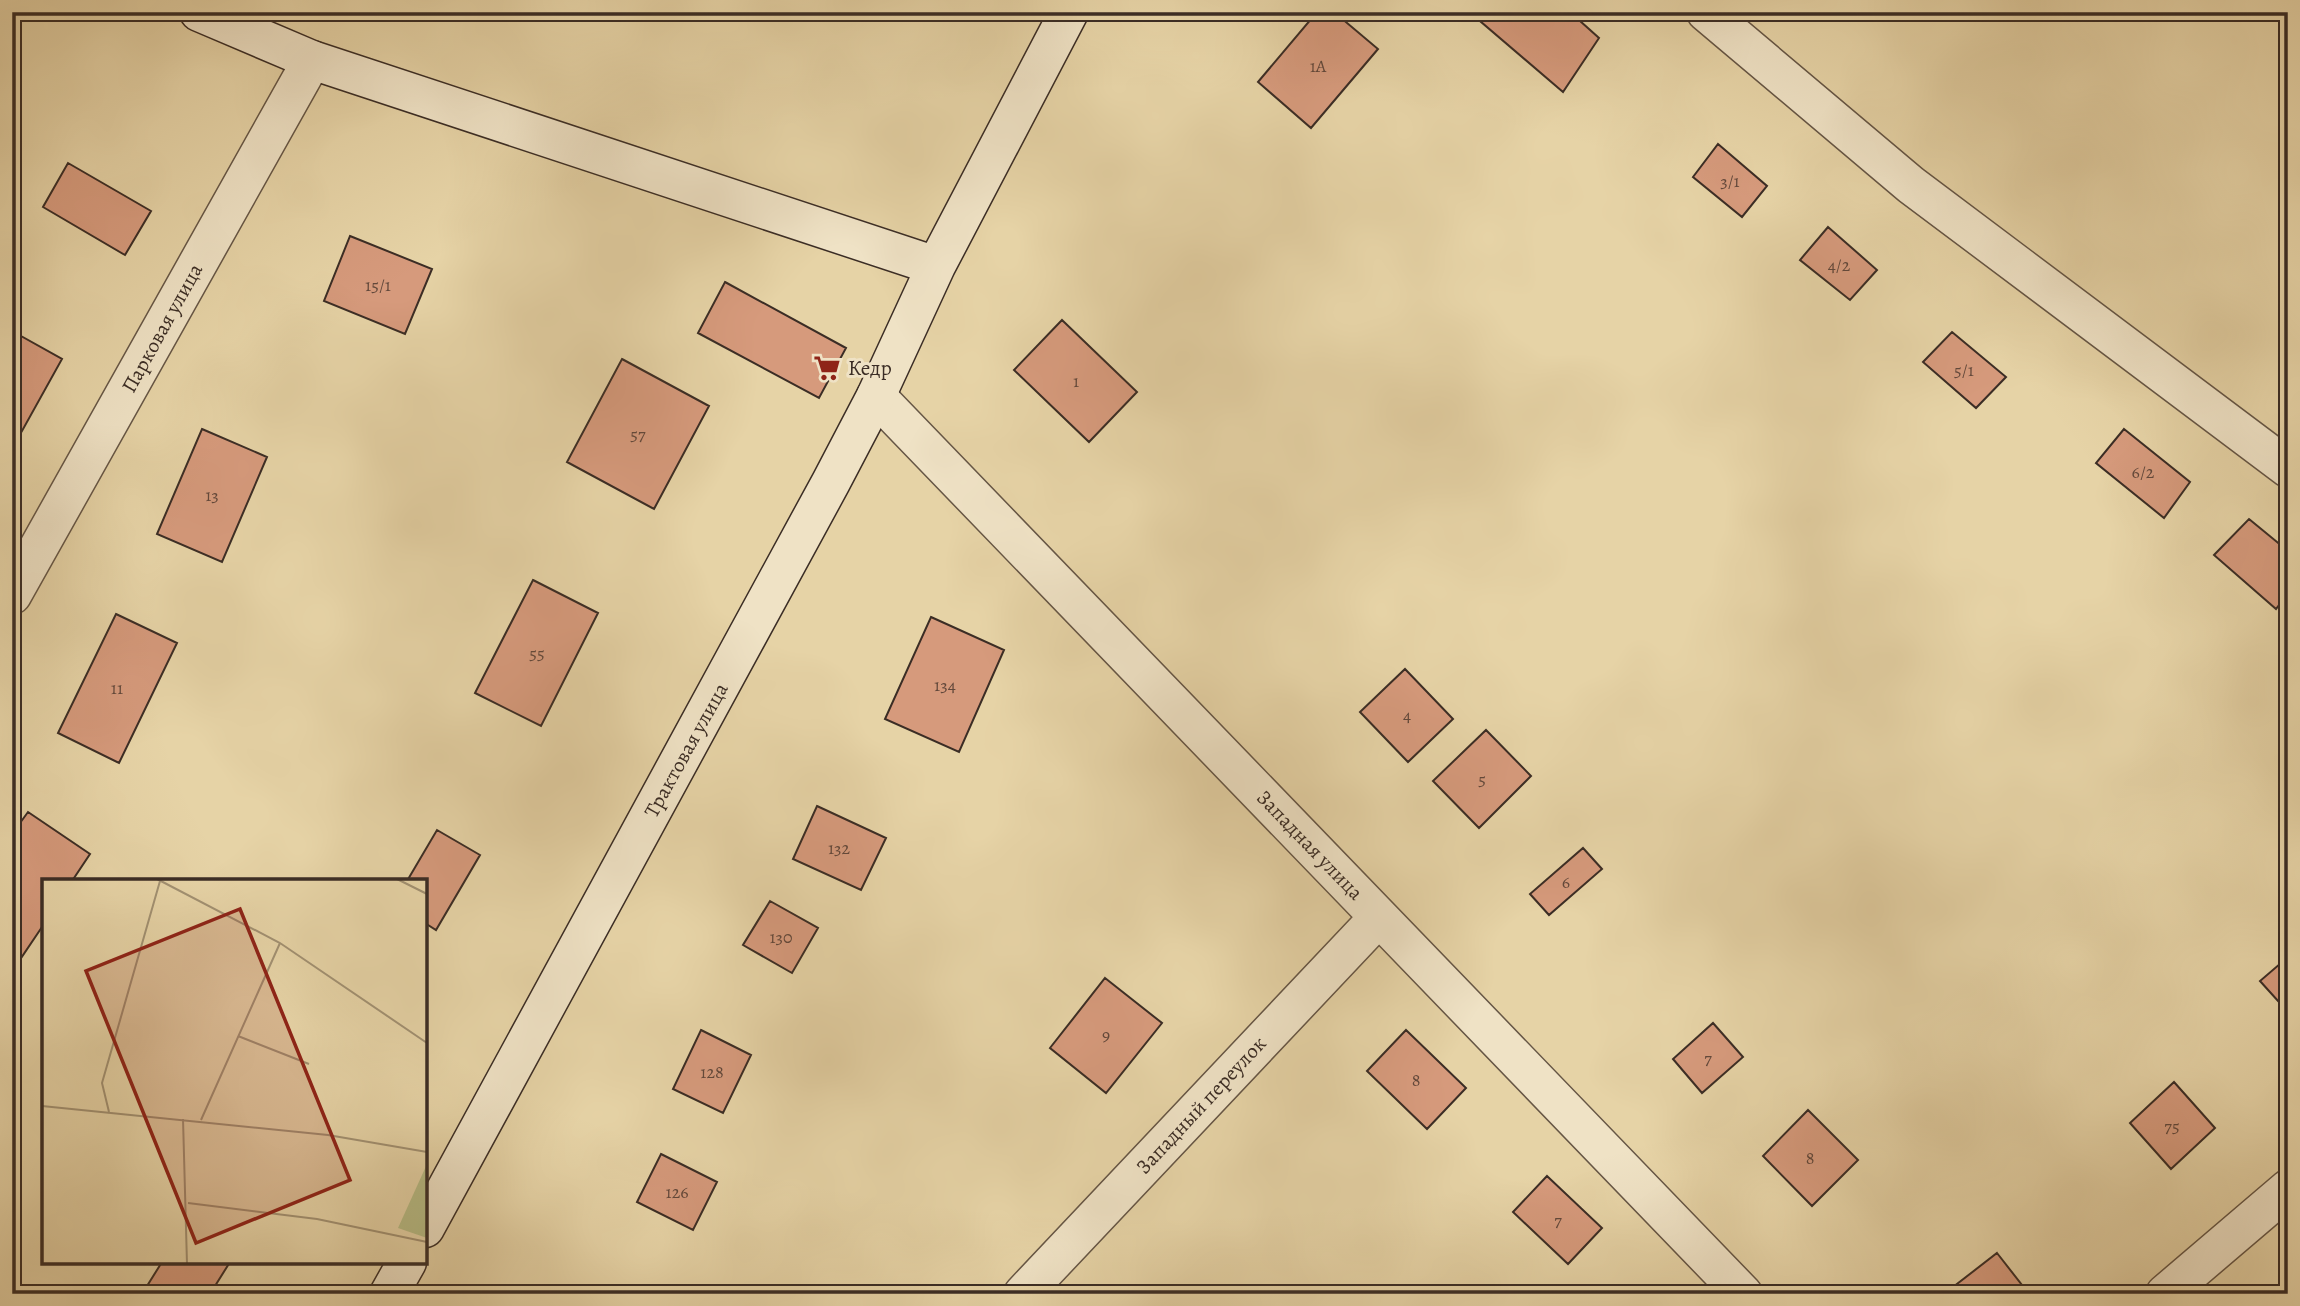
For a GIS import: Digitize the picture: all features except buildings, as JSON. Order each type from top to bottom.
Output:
[{"type":"street","points":[[198,12],[312,60],[936,266]]},
{"type":"street","name":"Трактовая улица","points":[[427,1224],[876,396],[936,266],[1069,12]]},
{"type":"street","points":[[1706,12],[1910,185],[2288,468]]},
{"type":"street","name":"Парковая улица","points":[[12,595],[312,60]]},
{"type":"street","name":"Западная улица","points":[[876,396],[1742,1294]]},
{"type":"street","name":"Западный переулок","points":[[1023,1294],[1379,917]]},
{"type":"street","points":[[2165,1294],[2288,1189]]},
{"type":"street","points":[[388,1294],[406,1264]]},
{"type":"place","name":"Кедр","points":[[827,368]]}]
